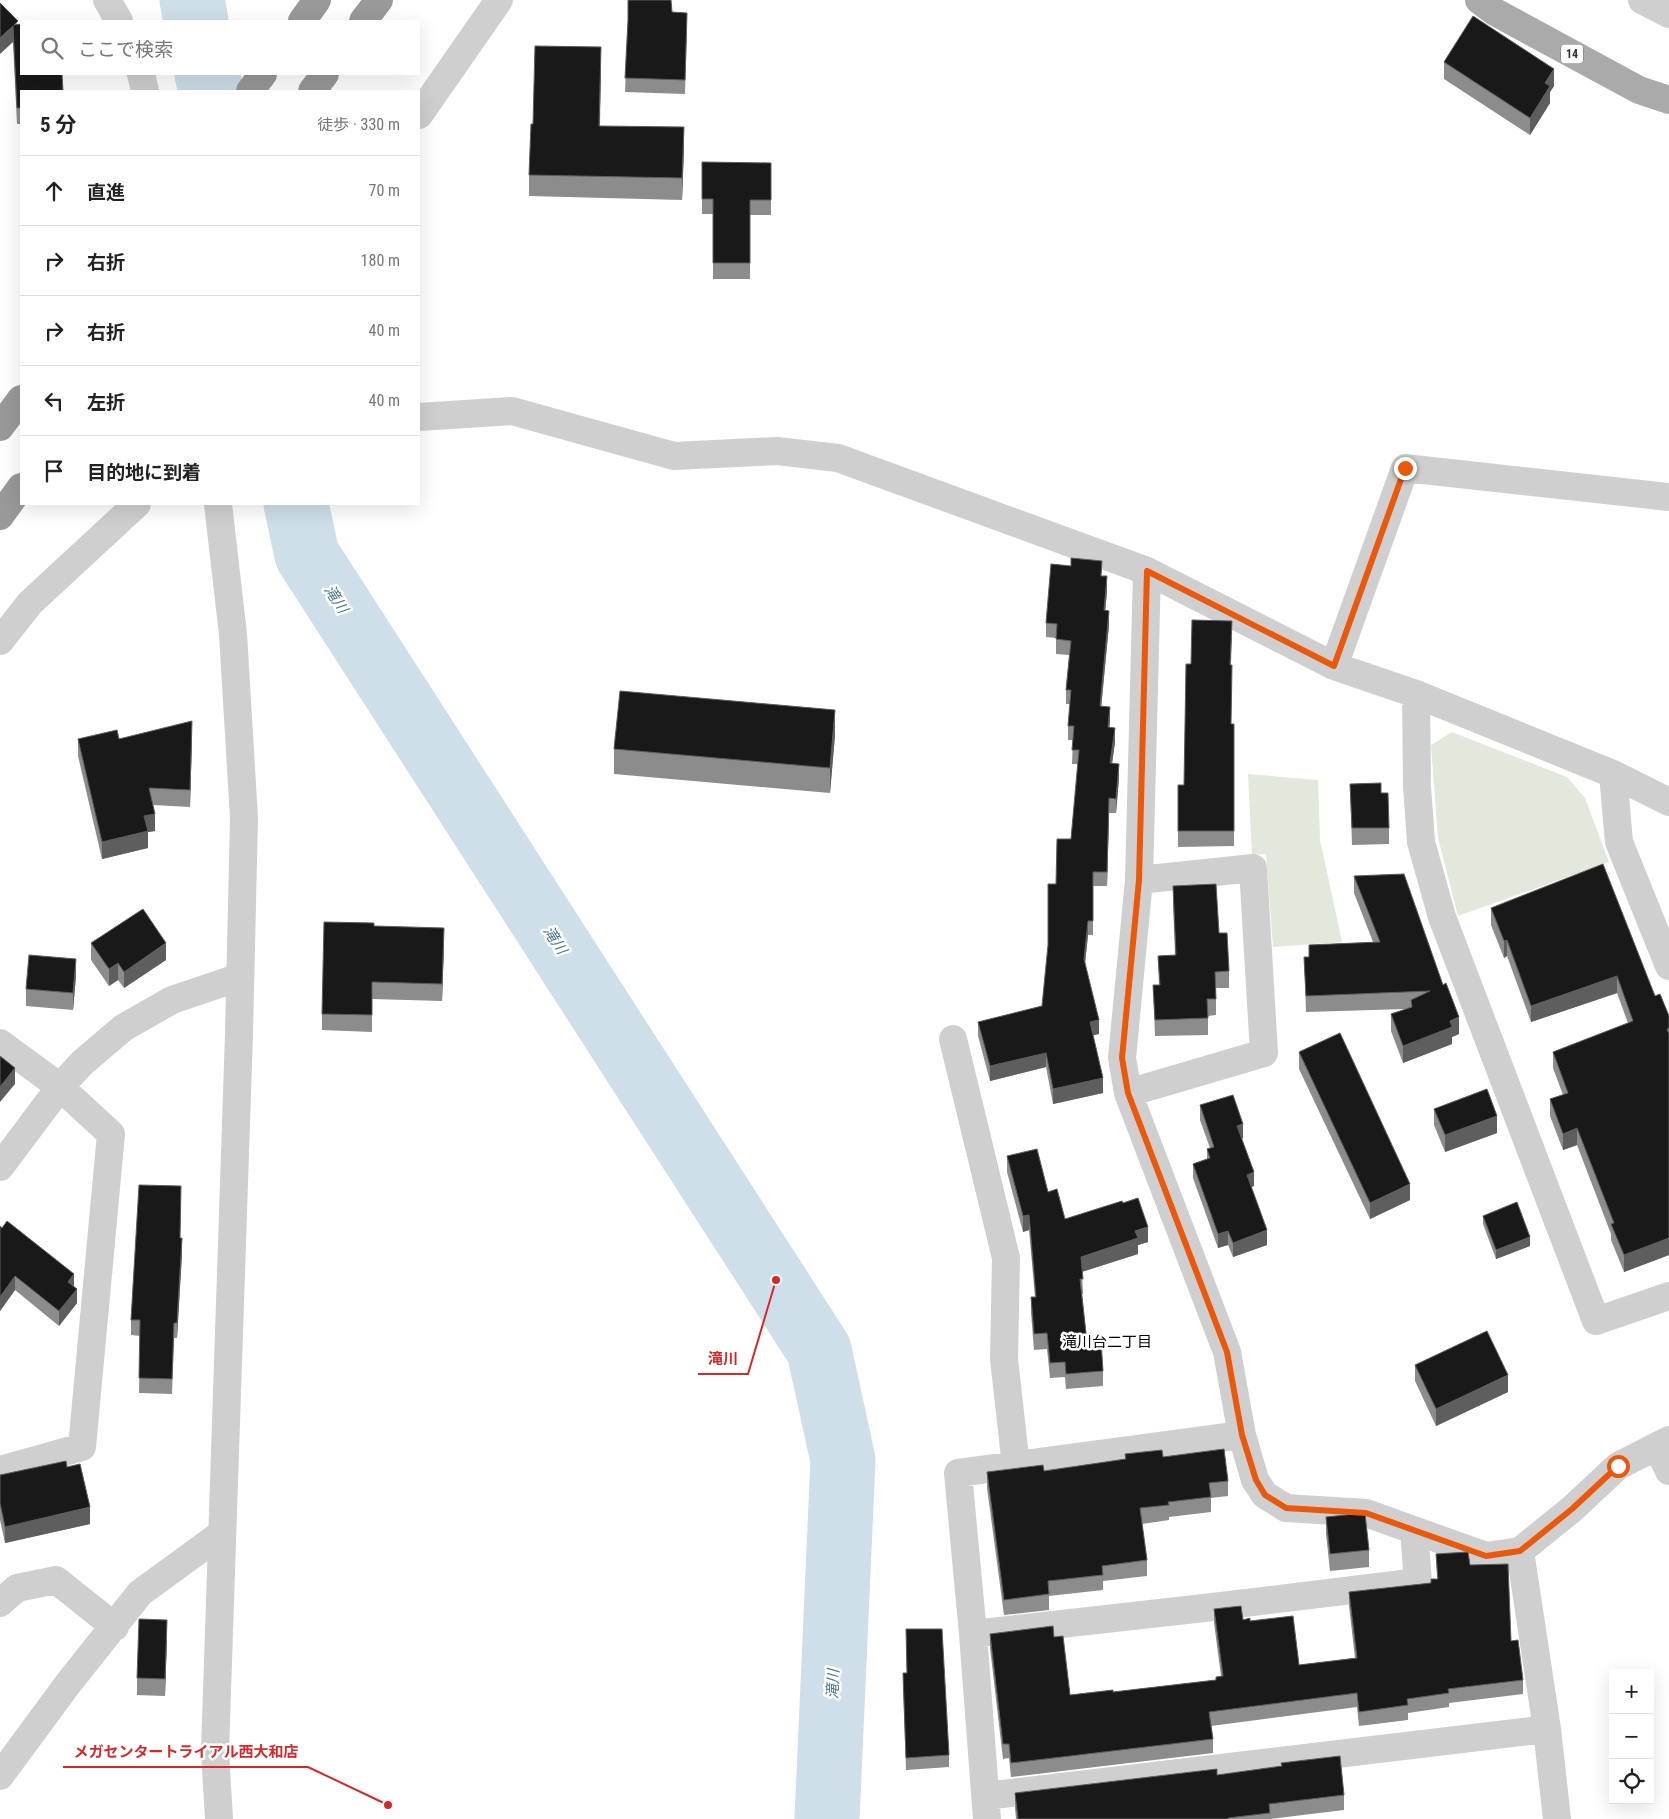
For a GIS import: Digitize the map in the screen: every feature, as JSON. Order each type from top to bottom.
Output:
[{"type":"highway","points":[[303,20],[317,0]]},
{"type":"highway","points":[[364,20],[379,0]]},
{"type":"highway","points":[[251,90],[262,75]]},
{"type":"highway","points":[[313,90],[324,75]]},
{"type":"highway","points":[[0,427],[20,400]]},
{"type":"highway","points":[[0,516],[20,488]]},
{"type":"main road","name":"14","points":[[1478,0],[1495,12],[1639,90],[1669,100]]},
{"type":"street","points":[[107,0],[118,20]]},
{"type":"street","points":[[420,114],[499,0]]},
{"type":"street","points":[[1642,0],[1669,14]]},
{"type":"street","points":[[141,75],[145,90]]},
{"type":"street","points":[[420,418],[512,411],[674,456],[777,451],[838,458],[1147,571],[1334,666],[1416,694],[1613,774],[1669,802]]},
{"type":"street","points":[[1334,666],[1405,468],[1669,497]]},
{"type":"street","points":[[0,642],[30,603],[136,505]]},
{"type":"street","points":[[218,505],[233,634],[244,818],[215,1751],[219,1819]]},
{"type":"street","points":[[1147,571],[1139,880],[1122,1058],[1128,1093],[1227,1352],[1242,1435],[1256,1480],[1265,1495],[1286,1508],[1366,1513],[1486,1556],[1520,1551],[1572,1509],[1618,1466],[1663,1443],[1669,1471]]},
{"type":"street","points":[[1416,694],[1417,786],[1421,842],[1442,917],[1596,1321],[1669,1296]]},
{"type":"street","points":[[1613,774],[1619,842],[1669,966]]},
{"type":"street","points":[[1128,1093],[1264,1052],[1253,868],[1139,880]]},
{"type":"street","points":[[0,1167],[60,1087],[82,1063],[122,1028],[172,1000],[240,977]]},
{"type":"street","points":[[953,1039],[1006,1258],[1004,1359],[1016,1466]]},
{"type":"street","points":[[0,1043],[60,1087],[111,1134],[82,1447],[0,1470]]},
{"type":"street","points":[[1242,1435],[1016,1466],[958,1472],[986,1808],[1547,1729]]},
{"type":"street","points":[[973,1634],[1418,1582],[1414,1531]]},
{"type":"street","points":[[0,1776],[140,1593],[221,1534]]},
{"type":"street","points":[[1520,1551],[1547,1729],[1557,1819]]},
{"type":"street","points":[[0,1603],[17,1588],[56,1580],[115,1627]]},
{"type":"shaded area","points":[[1452,732],[1567,777],[1585,798],[1609,862],[1458,916],[1438,838],[1431,745]]},
{"type":"shaded area","points":[[1248,774],[1318,780],[1320,840],[1342,942],[1273,947],[1266,854],[1252,855]]},
{"type":"building","points":[[628,0],[671,0],[672,12],[687,13],[685,80],[625,78]]},
{"type":"building","points":[[0,3],[18,21],[14,25],[20,24],[20,75],[62,75],[63,90],[20,90],[20,108],[17,108],[13,26],[0,38]]},
{"type":"building","points":[[1473,16],[1554,69],[1545,83],[1550,86],[1530,118],[1444,62]]},
{"type":"building","points":[[535,46],[601,47],[599,126],[684,127],[682,178],[529,175],[531,124],[533,124]]},
{"type":"building","points":[[702,162],[771,163],[771,200],[750,200],[750,263],[713,263],[713,199],[702,199]]},
{"type":"building","points":[[1071,558],[1102,561],[1101,576],[1107,576],[1104,610],[1109,611],[1100,706],[1110,707],[1108,727],[1115,728],[1110,763],[1119,764],[1116,799],[1109,798],[1107,872],[1093,872],[1093,921],[1088,921],[1084,959],[1099,1020],[1090,1022],[1103,1078],[1053,1089],[1046,1053],[990,1066],[978,1022],[1042,1006],[1048,945],[1048,884],[1056,884],[1057,839],[1071,839],[1079,750],[1072,750],[1074,726],[1068,726],[1071,690],[1066,690],[1071,641],[1056,639],[1057,624],[1046,623],[1051,564],[1071,566]]},
{"type":"building","points":[[1192,620],[1232,621],[1230,665],[1232,665],[1231,724],[1234,724],[1234,831],[1178,831],[1178,785],[1184,785],[1186,664],[1191,664]]},
{"type":"building","points":[[620,691],[835,710],[830,768],[614,749]]},
{"type":"building","points":[[192,721],[190,790],[149,788],[155,814],[144,816],[148,831],[102,842],[78,739],[117,730],[119,739]]},
{"type":"building","points":[[1381,783],[1381,793],[1388,793],[1389,828],[1352,828],[1350,784]]},
{"type":"building","points":[[1603,864],[1655,996],[1660,994],[1669,1016],[1669,1028],[1667,1029],[1669,1034],[1669,1238],[1624,1255],[1611,1224],[1614,1223],[1577,1128],[1563,1134],[1550,1099],[1568,1093],[1553,1052],[1633,1021],[1617,976],[1531,1006],[1507,940],[1504,941],[1491,908]]},
{"type":"building","points":[[1404,874],[1443,985],[1446,983],[1459,1017],[1450,1021],[1452,1027],[1403,1046],[1391,1014],[1412,1007],[1411,1000],[1430,991],[1306,996],[1304,957],[1309,957],[1309,945],[1380,942],[1354,876]]},
{"type":"building","points":[[1216,884],[1219,933],[1227,933],[1229,971],[1215,972],[1216,999],[1207,999],[1208,1018],[1155,1020],[1153,985],[1160,985],[1158,956],[1176,955],[1173,886]]},
{"type":"building","points":[[143,909],[166,943],[124,972],[118,963],[109,969],[91,943]]},
{"type":"building","points":[[324,922],[444,928],[442,984],[372,982],[372,1015],[322,1014]]},
{"type":"building","points":[[29,955],[76,959],[73,993],[26,989]]},
{"type":"building","points":[[1340,1033],[1410,1184],[1370,1203],[1299,1052]]},
{"type":"building","points":[[0,1056],[15,1068],[0,1087]]},
{"type":"building","points":[[1487,1089],[1497,1116],[1445,1135],[1434,1109]]},
{"type":"building","points":[[1233,1095],[1243,1124],[1237,1126],[1254,1172],[1247,1175],[1267,1230],[1233,1243],[1228,1231],[1218,1234],[1193,1164],[1210,1158],[1207,1149],[1214,1147],[1200,1105]]},
{"type":"building","points":[[1037,1149],[1048,1192],[1057,1189],[1065,1219],[1122,1201],[1123,1203],[1138,1198],[1148,1227],[1135,1231],[1138,1238],[1081,1257],[1083,1279],[1080,1279],[1087,1342],[1101,1341],[1103,1371],[1066,1374],[1065,1362],[1050,1363],[1047,1333],[1034,1334],[1031,1297],[1036,1297],[1029,1215],[1023,1216],[1007,1156]]},
{"type":"building","points":[[139,1185],[181,1186],[180,1238],[182,1238],[177,1323],[174,1323],[172,1379],[139,1378],[140,1320],[131,1320]]},
{"type":"building","points":[[1517,1202],[1530,1237],[1496,1250],[1483,1216]]},
{"type":"building","points":[[7,1221],[74,1274],[68,1282],[77,1289],[59,1311],[15,1276],[0,1297],[0,1226],[2,1228]]},
{"type":"building","points":[[1487,1331],[1508,1375],[1436,1409],[1415,1365]]},
{"type":"building","points":[[1224,1449],[1228,1481],[1209,1483],[1211,1497],[1168,1502],[1169,1505],[1140,1508],[1147,1560],[1102,1566],[1103,1575],[1048,1581],[1049,1594],[1004,1600],[987,1472],[1043,1465],[1044,1471],[1126,1459],[1125,1454],[1162,1450],[1163,1457]]},
{"type":"building","points":[[66,1461],[67,1467],[80,1464],[90,1507],[5,1527],[0,1503],[0,1475]]},
{"type":"building","points":[[1365,1513],[1369,1550],[1330,1554],[1326,1517]]},
{"type":"building","points":[[1468,1552],[1470,1565],[1508,1564],[1511,1641],[1518,1640],[1523,1680],[1448,1689],[1449,1693],[1407,1699],[1408,1705],[1359,1712],[1357,1693],[1209,1712],[1213,1739],[1011,1763],[1009,1744],[1003,1744],[990,1634],[1053,1626],[1054,1637],[1063,1636],[1070,1695],[1216,1680],[1216,1677],[1223,1676],[1214,1609],[1241,1606],[1243,1620],[1250,1618],[1250,1621],[1293,1616],[1299,1665],[1357,1658],[1349,1592],[1431,1583],[1431,1579],[1438,1579],[1436,1554]]},
{"type":"building","points":[[139,1619],[167,1620],[165,1679],[137,1678]]},
{"type":"building","points":[[906,1629],[942,1629],[949,1755],[906,1758],[903,1673],[907,1673]]},
{"type":"building","points":[[1340,1756],[1344,1795],[1269,1804],[1270,1813],[1228,1819],[1018,1819],[1015,1793],[1217,1769],[1217,1775],[1282,1766],[1281,1763]]},
{"type":"waterway","name":"滝川","points":[[192,0],[196,20]]},
{"type":"waterway","name":"滝川","points":[[207,75],[211,90]]},
{"type":"waterway","name":"滝川","points":[[296,505],[307,555],[819,1350],[843,1460],[827,1819]]},
{"type":"place","name":"滝川","points":[[776,1280]]},
{"type":"place","name":"メガセンタートライアル西大和店","points":[[388,1805]]},
{"type":"district","name":"滝川台二丁目","points":[[1107,1342]]},
{"type":"route","points":[[1405,468],[1334,666],[1147,571],[1139,880],[1122,1058],[1128,1093],[1227,1352],[1242,1435],[1256,1480],[1265,1495],[1286,1508],[1366,1513],[1486,1556],[1520,1551],[1572,1509],[1618,1466]]}]
